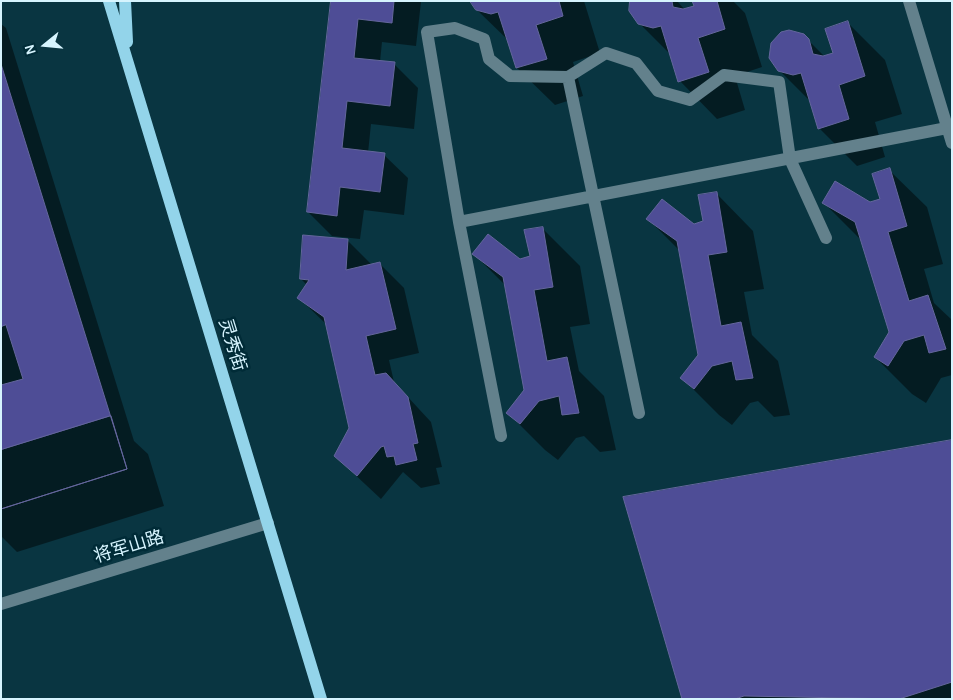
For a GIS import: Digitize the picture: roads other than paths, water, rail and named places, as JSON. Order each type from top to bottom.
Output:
[{"type":"main road","points":[[100,1],[128,62]]},
{"type":"main road","name":"灵秀街","points":[[109,1],[321,699]]},
{"type":"main road","points":[[124,1],[128,62]]},
{"type":"street","points":[[909,1],[952,143]]},
{"type":"street","points":[[500,436],[459,222],[427,32],[456,28],[484,39],[488,59],[510,76],[568,78],[606,53],[636,63],[658,91],[690,100],[724,75],[779,82],[790,159],[826,238]]},
{"type":"street","points":[[568,78],[639,413]]},
{"type":"street","points":[[459,222],[947,128]]},
{"type":"street","name":"将军山路","points":[[1,604],[268,523]]}]
